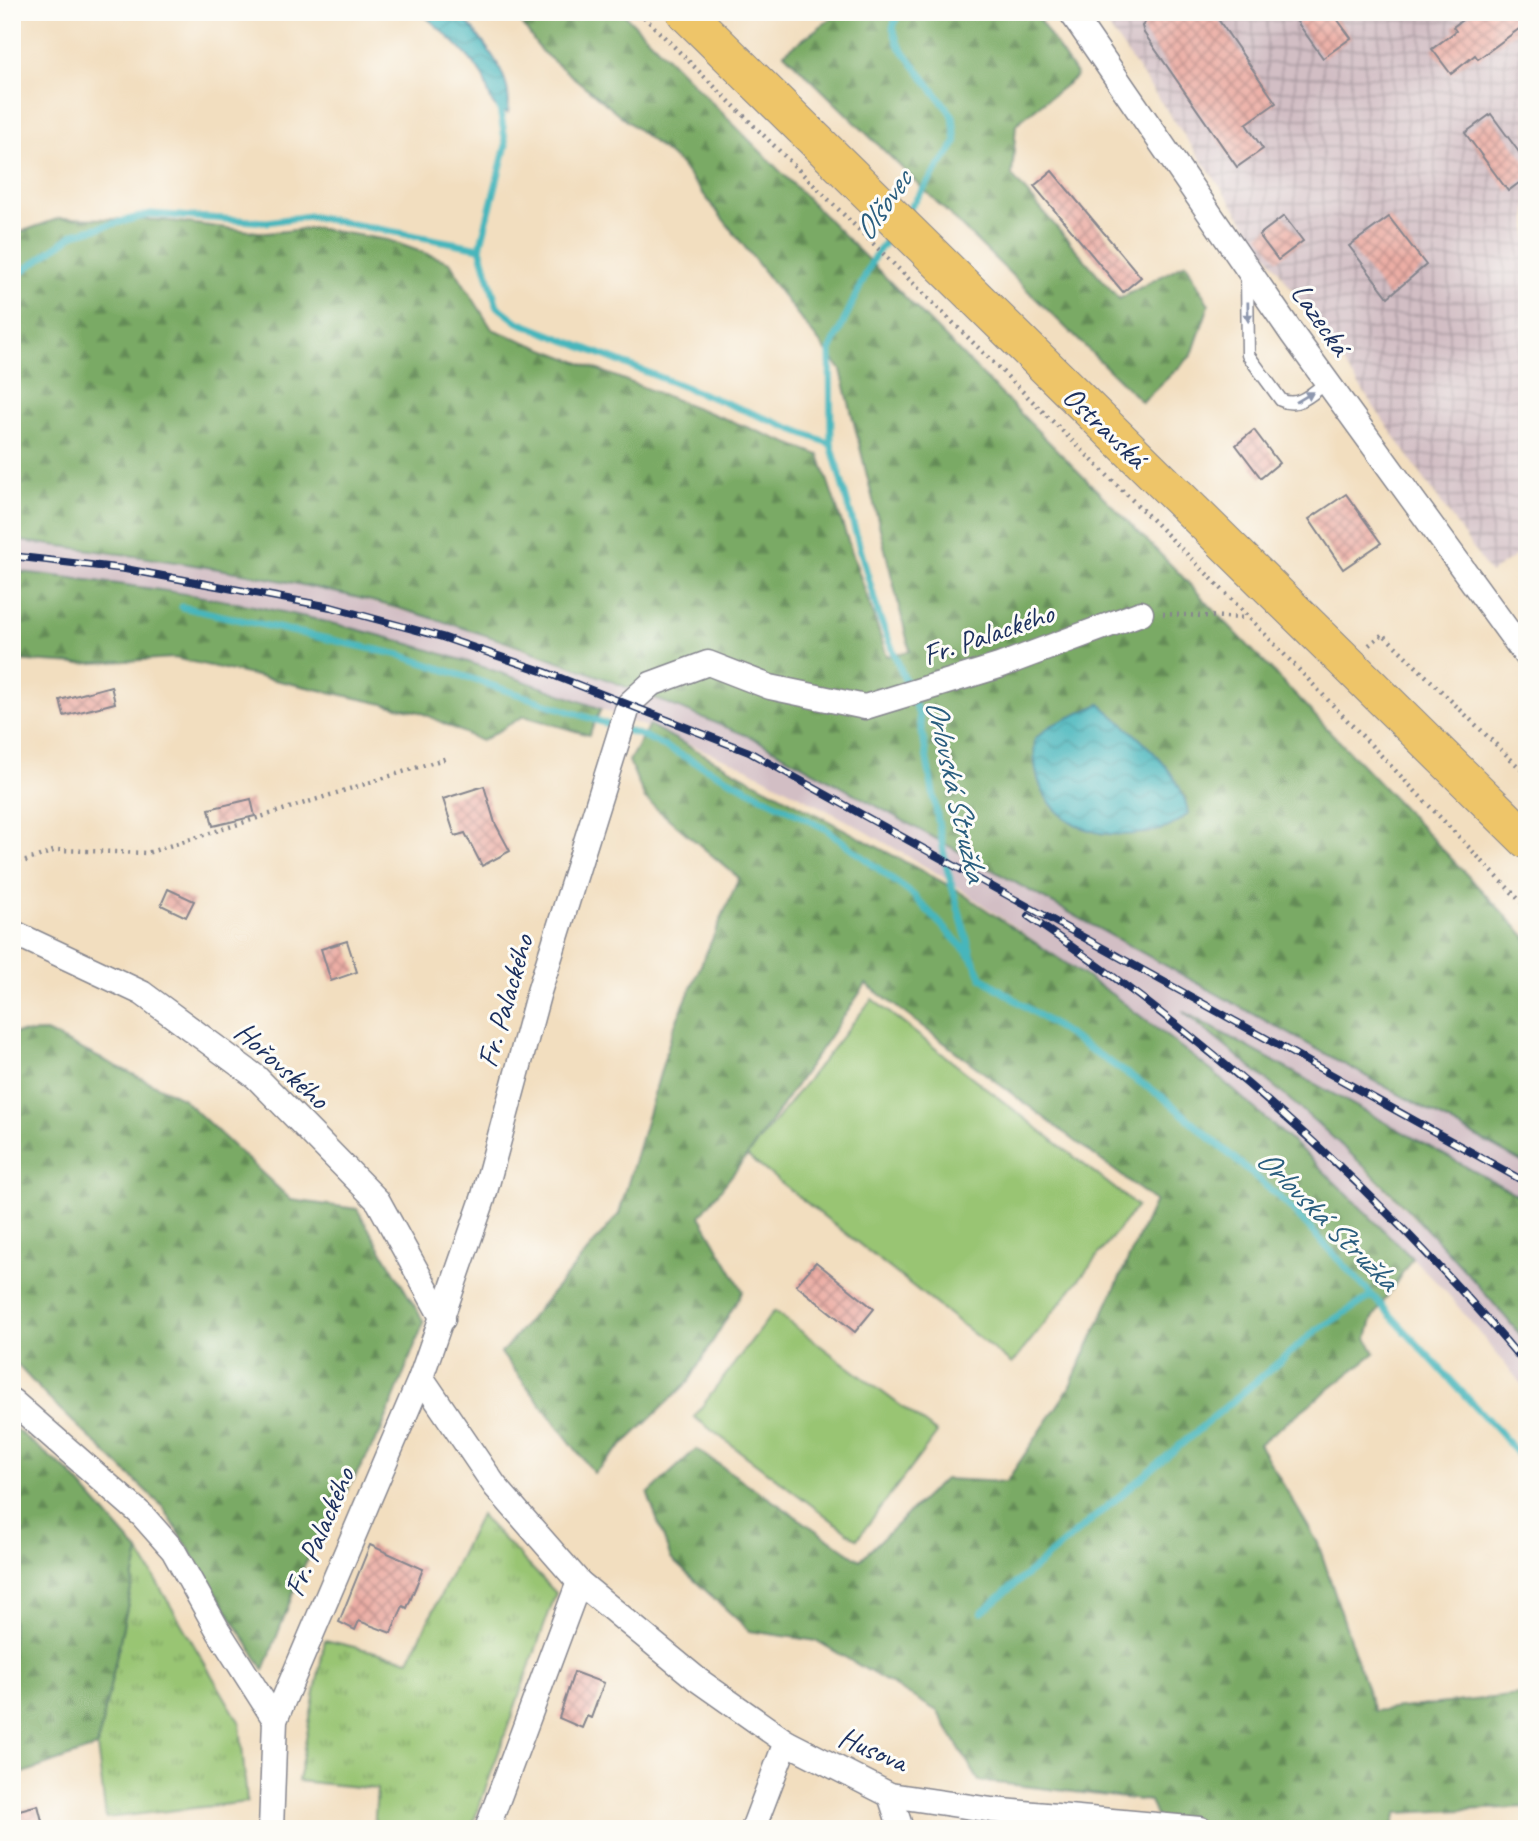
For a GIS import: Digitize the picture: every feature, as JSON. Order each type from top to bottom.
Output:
[{"type":"main road","name":"Ostravská","points":[[685,12],[1527,840]]},
{"type":"street","name":"Lazecká","points":[[1071,12],[1247,270],[1527,657]]},
{"type":"street","name":"Fr. Palackého","points":[[271,1829],[275,1720],[421,1377],[443,1319],[483,1199],[538,995],[629,704],[651,684],[708,663],[770,687],[865,707],[999,666],[1141,613]]},
{"type":"street","name":"Hořovského","points":[[12,932],[142,993],[256,1077],[378,1201],[443,1319]]},
{"type":"street","name":"Husova","points":[[421,1377],[495,1486],[579,1582],[698,1680],[786,1742],[890,1795],[992,1810],[1200,1829]]},
{"type":"street","points":[[12,1401],[142,1514],[173,1550],[219,1632],[275,1720]]},
{"type":"street","points":[[487,1829],[579,1582]]},
{"type":"street","points":[[753,1829],[786,1742]]},
{"type":"street","points":[[890,1795],[901,1829]]},
{"type":"lane","points":[[1247,270],[1248,355],[1281,400],[1289,404],[1298,403],[1327,382]]},
{"type":"path","points":[[639,12],[1205,572],[1246,618],[1527,908]]},
{"type":"path","points":[[1141,613],[1246,618]]},
{"type":"path","points":[[1348,664],[1383,634],[1527,775]]},
{"type":"path","points":[[12,866],[56,850],[147,853],[447,758]]},
{"type":"shaded area","points":[[1098,12],[1527,12],[1527,548],[1490,573]]},
{"type":"shaded area","points":[[12,540],[225,570],[335,593],[447,623],[635,690],[755,739],[1527,1165],[1527,1200],[1186,1014],[1329,1134],[1469,1273],[1527,1343],[1527,1391],[1447,1293],[1372,1217],[1213,1073],[1113,995],[940,875],[853,824],[743,766],[601,709],[438,651],[327,622],[220,599],[12,571]]},
{"type":"green space","points":[[514,12],[622,12],[1175,569],[1527,938],[1527,1165],[755,739],[565,663],[395,607],[232,571],[12,540],[12,235],[60,218],[163,220],[266,233],[315,228],[388,240],[450,262],[492,329],[819,455],[887,656],[910,651],[841,370],[679,163],[541,51]]},
{"type":"green space","points":[[840,12],[1034,12],[1077,76],[1016,124],[1012,176],[1119,299],[1186,263],[1209,305],[1192,355],[1142,402],[784,53]]},
{"type":"green space","points":[[12,571],[171,592],[327,622],[466,661],[601,709],[589,735],[524,716],[481,741],[420,712],[174,658],[78,664],[12,660]]},
{"type":"green space","points":[[649,725],[954,888],[1113,995],[1213,1072],[1308,1156],[1412,1258],[1372,1320],[1367,1338],[1375,1353],[1259,1444],[1318,1543],[1374,1711],[1527,1694],[1527,1807],[1397,1813],[1392,1829],[1161,1829],[1150,1801],[979,1781],[937,1711],[817,1641],[750,1631],[671,1559],[648,1494],[696,1449],[860,1560],[944,1479],[1006,1482],[1068,1390],[1155,1201],[866,984],[747,1156],[700,1216],[743,1291],[689,1381],[594,1473],[501,1353],[619,1214],[673,1029],[739,878],[645,799],[629,761]]},
{"type":"green space","points":[[872,999],[1137,1206],[1012,1364],[747,1156]]},
{"type":"green space","points":[[1182,1011],[1527,1200],[1527,1343],[1457,1261],[1382,1184],[1311,1118]]},
{"type":"green space","points":[[46,1032],[182,1098],[291,1200],[357,1209],[424,1322],[381,1431],[302,1570],[264,1670],[163,1507],[46,1396],[12,1359],[12,1033]]},
{"type":"green space","points":[[774,1311],[937,1433],[857,1539],[694,1417]]},
{"type":"green space","points":[[12,1426],[70,1473],[139,1552],[97,1747],[12,1777],[12,1579],[20,1546],[12,1526]]},
{"type":"green space","points":[[480,1515],[556,1593],[471,1829],[374,1829],[377,1789],[298,1781],[325,1640],[409,1660]]},
{"type":"green space","points":[[139,1552],[240,1723],[247,1802],[106,1818],[97,1747]]},
{"type":"water","points":[[420,12],[459,12],[503,74],[509,99],[508,113],[496,108],[482,75],[470,59]]},
{"type":"water","points":[[1100,704],[1154,752],[1176,781],[1188,813],[1176,823],[1157,831],[1135,834],[1092,831],[1059,813],[1047,799],[1039,782],[1035,762],[1035,739],[1050,726]]},
{"type":"building","points":[[1154,12],[1213,12],[1276,103],[1246,124],[1263,149],[1237,167],[1144,33],[1142,26]]},
{"type":"building","points":[[1290,12],[1332,12],[1351,38],[1323,58]]},
{"type":"building","points":[[1473,12],[1527,12],[1527,23],[1478,59],[1475,55],[1451,74],[1432,49],[1456,31],[1453,27]]},
{"type":"building","points":[[1491,114],[1527,163],[1527,177],[1508,191],[1465,133]]},
{"type":"building","points":[[1052,171],[1141,277],[1123,292],[1034,186]]},
{"type":"building","points":[[1284,216],[1303,241],[1278,260],[1259,235]]},
{"type":"building","points":[[1389,217],[1426,265],[1388,297],[1349,246]]},
{"type":"building","points":[[1254,430],[1279,463],[1261,478],[1236,445]]},
{"type":"building","points":[[1346,494],[1381,543],[1343,569],[1309,519]]},
{"type":"building","points":[[111,686],[115,703],[64,716],[60,700]]},
{"type":"building","points":[[484,786],[495,823],[510,851],[482,866],[465,833],[455,836],[443,799]]},
{"type":"building","points":[[251,799],[255,816],[213,826],[209,809]]},
{"type":"building","points":[[168,889],[194,901],[186,917],[161,905]]},
{"type":"building","points":[[347,941],[357,972],[331,981],[321,949]]},
{"type":"building","points":[[816,1262],[874,1309],[855,1332],[796,1285]]},
{"type":"building","points":[[370,1545],[423,1569],[407,1608],[403,1606],[391,1633],[359,1621],[355,1630],[339,1622]]},
{"type":"building","points":[[574,1672],[604,1683],[591,1718],[587,1716],[582,1728],[559,1718]]},
{"type":"building","points":[[38,1805],[44,1829],[12,1829],[12,1812]]},
{"type":"waterway","name":"Olšovec","points":[[898,12],[893,28],[898,44],[953,116],[956,143],[905,215]]},
{"type":"waterway","name":"Orlovská Stružka","points":[[499,103],[506,145],[480,248],[497,306],[518,322],[831,444],[879,616],[919,715],[946,865],[972,957],[982,978],[1164,1098],[1286,1203],[1500,1433],[1527,1466]]},
{"type":"waterway","points":[[12,279],[74,234],[151,214],[267,222],[309,216],[480,248]]},
{"type":"waterway","name":"Olšovec","points":[[831,444],[830,351],[874,257],[894,230]]},
{"type":"waterway","points":[[182,607],[400,655],[646,737],[826,829],[913,895],[971,956]]},
{"type":"waterway","points":[[982,1612],[1317,1330],[1372,1296]]},
{"type":"railway","points":[[12,556],[125,569],[331,607],[442,637],[545,672],[749,752],[1527,1183]]},
{"type":"railway","points":[[1028,916],[1165,1016],[1294,1124],[1414,1240],[1527,1366]]}]
